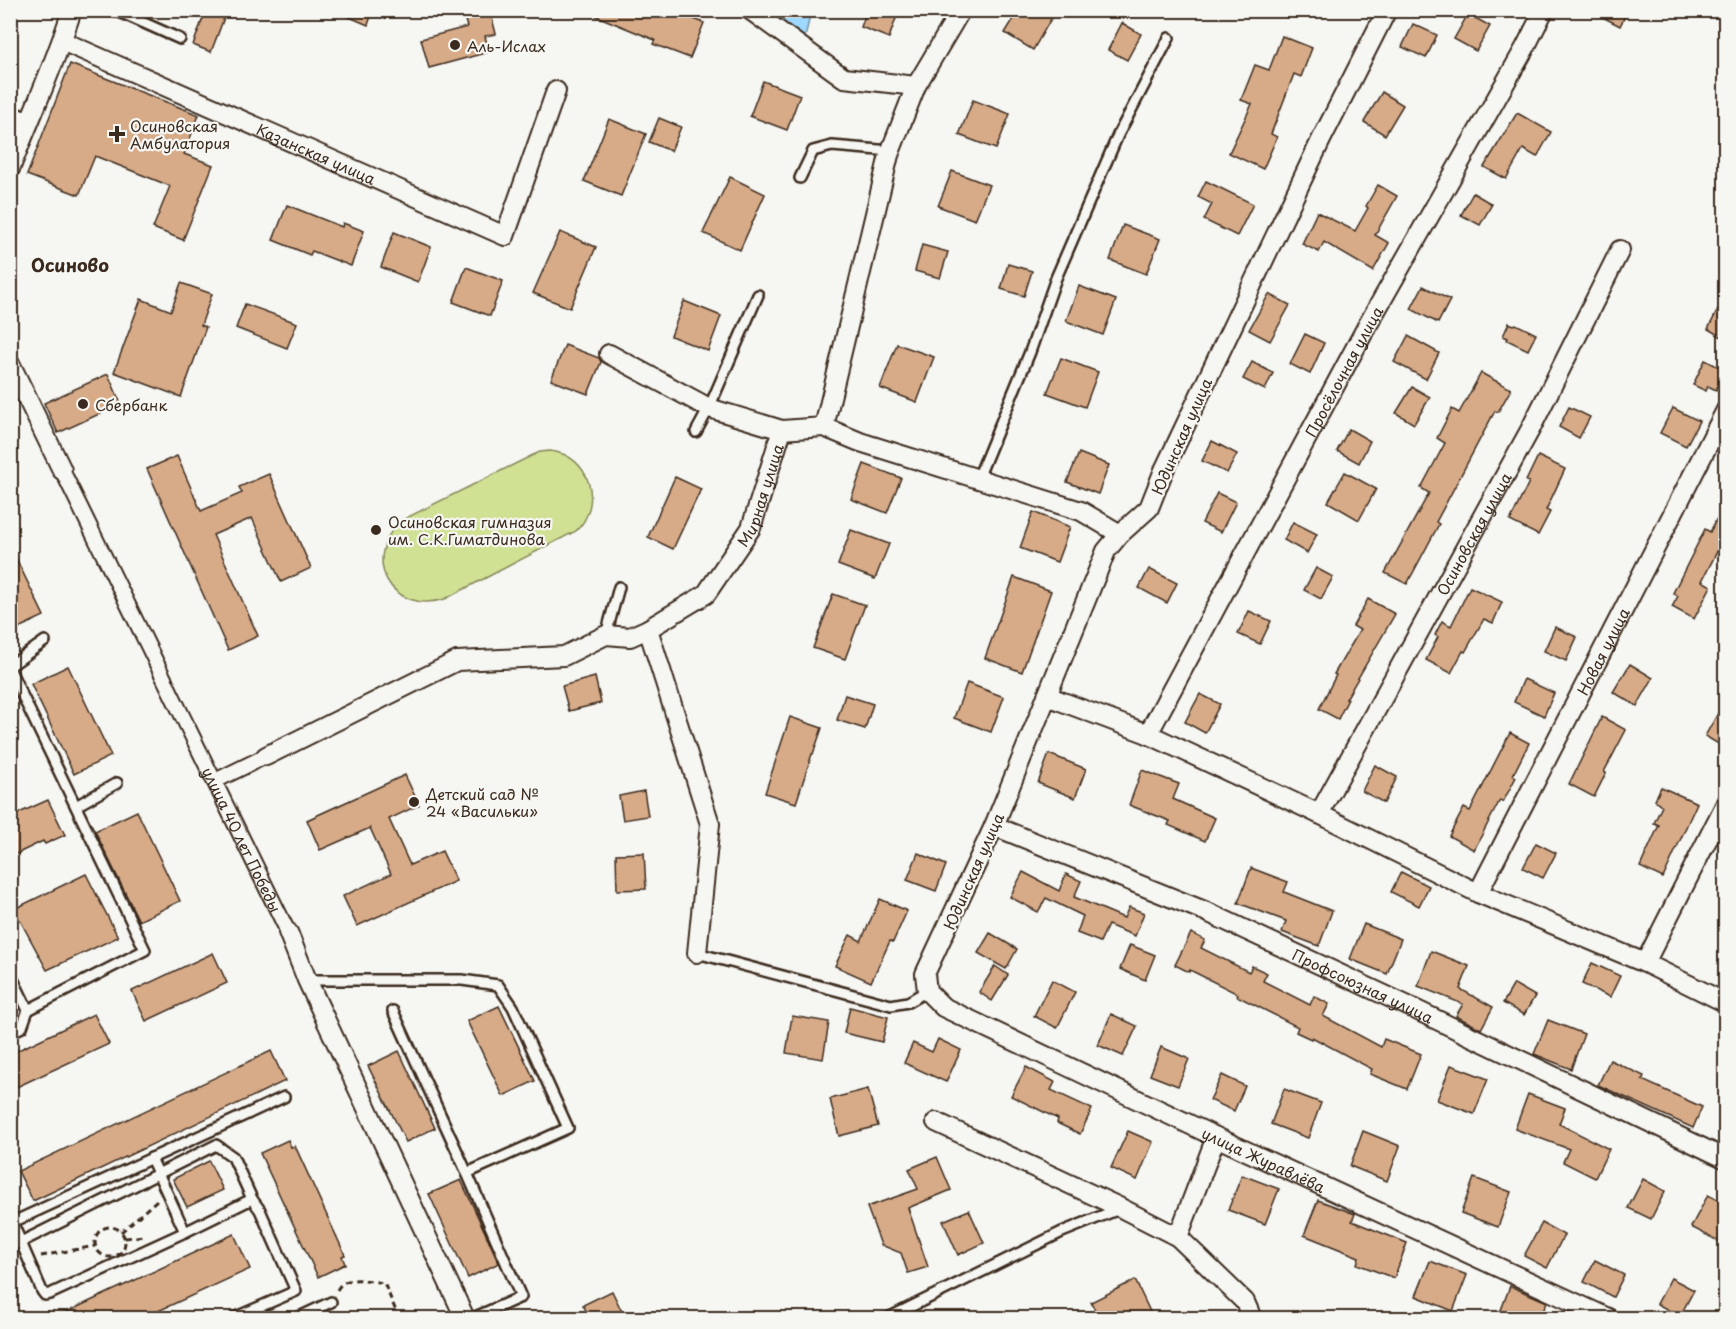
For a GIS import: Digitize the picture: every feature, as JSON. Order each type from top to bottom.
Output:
[{"type":"street","points":[[10,169],[62,41],[72,10]]},
{"type":"street","points":[[750,10],[844,78],[916,86]]},
{"type":"street","points":[[961,10],[916,86],[891,151],[824,427],[860,442],[1081,511],[1120,534]]},
{"type":"street","name":"Юдинская улица","points":[[927,991],[925,974],[994,826],[1106,551],[1120,534],[1149,508],[1169,459],[1321,140],[1387,10]]},
{"type":"street","name":"Просёлочная улица","points":[[1148,734],[1361,338],[1525,48],[1544,10]]},
{"type":"street","name":"Казанская улица","points":[[62,41],[505,236],[556,91]]},
{"type":"street","name":"Осиновская улица","points":[[1319,814],[1530,430],[1620,250]]},
{"type":"street","points":[[609,354],[709,408],[782,430]]},
{"type":"street","name":"улица 40 лет Победы","points":[[10,363],[288,932],[307,980],[465,1318]]},
{"type":"street","name":"Новая улица","points":[[1478,893],[1725,410]]},
{"type":"street","name":"Мирная улица","points":[[606,635],[630,637],[648,629],[706,594],[751,528],[782,430],[824,427]]},
{"type":"street","points":[[648,629],[710,824],[697,953]]},
{"type":"street","points":[[215,782],[457,661],[564,656],[606,635]]},
{"type":"street","points":[[1047,696],[1148,734],[1319,814],[1478,893],[1645,963],[1725,1003]]},
{"type":"street","points":[[1645,963],[1725,803]]},
{"type":"street","name":"Профсоюзная улица","points":[[994,826],[1207,912],[1407,1005],[1725,1159]]},
{"type":"street","name":"улица Журавлёва","points":[[927,991],[944,1007],[1216,1137],[1608,1318]]},
{"type":"street","points":[[936,1122],[1121,1208],[1178,1238],[1245,1302],[1252,1318]]},
{"type":"street","points":[[1178,1238],[1216,1137]]},
{"type":"lane","points":[[115,10],[180,39]]},
{"type":"lane","points":[[978,478],[1030,352],[1056,278],[1109,155],[1168,38]]},
{"type":"lane","points":[[10,111],[30,118]]},
{"type":"lane","points":[[800,178],[813,151],[832,146],[891,151]]},
{"type":"lane","points":[[696,432],[709,408],[758,295]]},
{"type":"lane","points":[[606,635],[619,587]]},
{"type":"lane","points":[[10,1033],[22,1027],[28,1010],[145,950],[10,668],[45,641]]},
{"type":"lane","points":[[76,806],[117,783]]},
{"type":"lane","points":[[697,953],[891,1005],[908,1002],[927,991]]},
{"type":"lane","points":[[10,973],[28,1010]]},
{"type":"lane","points":[[307,980],[462,980],[498,985],[513,1007],[568,1128],[467,1173]]},
{"type":"lane","points":[[393,1011],[521,1297],[473,1318]]},
{"type":"lane","points":[[252,1199],[50,1294],[42,1291],[12,1219],[284,1097]]},
{"type":"lane","points":[[10,1247],[216,1145],[233,1157],[252,1199],[260,1210],[296,1291],[234,1318]]},
{"type":"lane","points":[[151,1158],[185,1232]]},
{"type":"lane","points":[[888,1318],[1062,1232],[1121,1208]]},
{"type":"lane","points":[[297,1318],[331,1302]]},
{"type":"path","points":[[122,1232],[166,1191]]},
{"type":"path","points":[[109,1226],[122,1232],[125,1245],[118,1256],[111,1258],[99,1252],[95,1246],[95,1239],[102,1228],[109,1226]]},
{"type":"path","points":[[28,1258],[95,1246]]},
{"type":"path","points":[[331,1302],[339,1285],[351,1280],[384,1282],[399,1318]]},
{"type":"green space","points":[[550,451],[564,454],[575,461],[588,482],[591,495],[589,508],[585,520],[576,531],[445,599],[426,602],[410,599],[397,592],[388,581],[383,567],[383,552],[388,536],[400,521],[531,456]]},
{"type":"water","points":[[766,11],[811,11],[803,47]]},
{"type":"building","points":[[206,10],[227,10],[211,52],[193,45]]},
{"type":"building","points":[[333,10],[373,10],[368,25]]},
{"type":"building","name":"Аль-Ислах","points":[[462,10],[490,10],[496,34],[485,36],[489,52],[429,68],[421,39],[467,27]]},
{"type":"building","points":[[582,10],[671,10],[704,23],[690,58],[653,44],[655,40]]},
{"type":"building","points":[[867,10],[899,10],[889,38],[861,27]]},
{"type":"building","points":[[1019,10],[1056,10],[1033,50],[1005,33]]},
{"type":"building","points":[[1589,10],[1628,10],[1620,26]]},
{"type":"building","points":[[1468,14],[1490,26],[1476,51],[1454,39]]},
{"type":"building","points":[[1122,23],[1141,34],[1127,60],[1108,50]]},
{"type":"building","points":[[1413,24],[1437,35],[1426,58],[1402,47]]},
{"type":"building","points":[[1282,36],[1312,48],[1301,77],[1294,74],[1271,134],[1277,137],[1263,169],[1229,153],[1252,104],[1241,100],[1255,65],[1269,70]]},
{"type":"building","name":"Осиновская Амбулатория","points":[[70,64],[199,115],[184,154],[213,165],[183,240],[153,228],[170,186],[95,156],[79,195],[27,175]]},
{"type":"building","points":[[763,81],[800,95],[787,130],[750,116]]},
{"type":"building","points":[[1382,92],[1403,105],[1385,135],[1364,122]]},
{"type":"building","points":[[973,100],[1010,114],[996,149],[959,135]]},
{"type":"building","points":[[1517,113],[1551,132],[1537,157],[1523,149],[1506,179],[1484,167]]},
{"type":"building","points":[[659,118],[681,127],[671,151],[649,142]]},
{"type":"building","points":[[609,119],[646,134],[621,196],[584,181]]},
{"type":"building","points":[[952,171],[989,185],[975,220],[938,206]]},
{"type":"building","points":[[730,177],[765,194],[740,250],[703,233]]},
{"type":"building","points":[[1206,181],[1253,204],[1237,236],[1204,220],[1212,204],[1198,197]]},
{"type":"building","points":[[1378,185],[1397,196],[1375,235],[1389,243],[1373,271],[1324,242],[1319,252],[1302,244],[1317,212],[1355,231]]},
{"type":"building","points":[[1473,193],[1492,204],[1480,225],[1461,215]]},
{"type":"building","points":[[287,205],[342,227],[343,223],[364,231],[351,266],[312,251],[310,255],[273,240]]},
{"type":"building","points":[[1123,225],[1160,239],[1146,274],[1110,260]]},
{"type":"building","points":[[394,232],[431,247],[418,282],[381,267]]},
{"type":"building","points":[[560,232],[596,247],[570,308],[533,293]]},
{"type":"building","points":[[922,245],[948,252],[940,278],[915,271]]},
{"type":"building","points":[[1008,264],[1032,271],[1024,296],[1001,289]]},
{"type":"building","points":[[466,267],[503,281],[490,316],[453,302]]},
{"type":"building","points":[[181,283],[212,294],[201,325],[206,327],[181,397],[114,372],[141,299],[171,311]]},
{"type":"building","points":[[1079,286],[1116,300],[1103,335],[1066,321]]},
{"type":"building","points":[[1423,286],[1450,300],[1438,323],[1411,309]]},
{"type":"building","points":[[1269,294],[1290,305],[1270,341],[1249,330]]},
{"type":"building","points":[[1725,296],[1725,339],[1708,329]]},
{"type":"building","points":[[684,301],[721,316],[708,351],[671,336]]},
{"type":"building","points":[[245,304],[297,323],[287,348],[236,328]]},
{"type":"building","points":[[1509,323],[1536,334],[1528,350],[1503,336]]},
{"type":"building","points":[[1305,334],[1324,343],[1310,374],[1290,364]]},
{"type":"building","points":[[1408,336],[1439,353],[1426,379],[1394,362]]},
{"type":"building","points":[[897,344],[934,357],[917,402],[880,388]]},
{"type":"building","points":[[565,345],[599,358],[601,362],[588,394],[551,380]]},
{"type":"building","points":[[1061,358],[1098,372],[1085,407],[1047,393]]},
{"type":"building","points":[[1705,360],[1725,370],[1716,390],[1708,386],[1706,391],[1693,385]]},
{"type":"building","points":[[1252,362],[1273,373],[1265,390],[1243,379]]},
{"type":"building","points":[[1481,373],[1511,389],[1498,412],[1495,411],[1436,522],[1439,524],[1407,584],[1385,573],[1429,493],[1421,488],[1445,443],[1437,438],[1452,409],[1459,413]]},
{"type":"building","points":[[108,374],[121,404],[58,433],[44,403]]},
{"type":"building","points":[[1412,387],[1430,397],[1414,424],[1396,413]]},
{"type":"building","points":[[1569,407],[1590,417],[1579,438],[1559,427]]},
{"type":"building","points":[[1673,408],[1699,421],[1686,446],[1660,433]]},
{"type":"building","points":[[1349,429],[1370,441],[1359,463],[1337,451]]},
{"type":"building","points":[[1212,441],[1237,454],[1227,473],[1202,461]]},
{"type":"building","points":[[1079,453],[1109,465],[1098,494],[1067,482]]},
{"type":"building","points":[[177,456],[201,511],[242,493],[239,487],[269,474],[311,568],[281,582],[252,518],[213,535],[258,636],[228,650],[147,469]]},
{"type":"building","points":[[1538,456],[1565,469],[1546,510],[1550,512],[1538,535],[1510,521],[1529,482],[1526,481]]},
{"type":"building","points":[[864,464],[901,478],[887,513],[851,499]]},
{"type":"building","points":[[1345,472],[1376,489],[1359,520],[1328,502]]},
{"type":"building","points":[[675,477],[701,489],[673,549],[648,537]]},
{"type":"building","points":[[1217,493],[1236,502],[1221,532],[1202,523]]},
{"type":"building","points":[[1725,502],[1725,536],[1702,581],[1711,586],[1694,619],[1672,607],[1678,596],[1673,593],[1705,529],[1710,532]]},
{"type":"building","points":[[1033,512],[1070,527],[1057,562],[1020,548]]},
{"type":"building","points":[[1293,522],[1317,534],[1307,553],[1284,540]]},
{"type":"building","points":[[851,530],[889,544],[875,579],[838,565]]},
{"type":"building","points":[[10,546],[44,616],[10,632]]},
{"type":"building","points":[[1316,568],[1333,577],[1321,599],[1304,590]]},
{"type":"building","points":[[1149,569],[1177,583],[1167,603],[1139,588]]},
{"type":"building","points":[[1014,577],[1051,591],[1022,672],[985,658]]},
{"type":"building","points":[[1470,587],[1502,602],[1493,623],[1484,619],[1451,673],[1426,660],[1438,637],[1435,635],[1442,621],[1451,626]]},
{"type":"building","points":[[833,594],[865,605],[845,659],[813,648]]},
{"type":"building","points":[[1368,599],[1395,614],[1346,699],[1348,699],[1338,719],[1319,709],[1336,675],[1334,674],[1360,630],[1353,626]]},
{"type":"building","points":[[1249,611],[1271,621],[1260,644],[1238,634]]},
{"type":"building","points":[[1555,627],[1577,637],[1566,661],[1544,651]]},
{"type":"building","points":[[1630,664],[1653,678],[1637,706],[1613,692]]},
{"type":"building","points":[[68,666],[111,756],[74,774],[31,684]]},
{"type":"building","points":[[595,677],[601,703],[569,711],[562,686]]},
{"type":"building","points":[[1524,679],[1554,693],[1544,716],[1514,702]]},
{"type":"building","points":[[967,683],[1004,697],[991,732],[954,718]]},
{"type":"building","points":[[1200,694],[1220,704],[1205,733],[1185,722]]},
{"type":"building","points":[[845,695],[873,704],[865,729],[837,720]]},
{"type":"building","points":[[1725,701],[1725,748],[1705,736]]},
{"type":"building","points":[[790,717],[822,728],[796,803],[765,793]]},
{"type":"building","points":[[1602,717],[1626,730],[1594,797],[1569,784]]},
{"type":"building","points":[[1510,733],[1529,743],[1513,775],[1516,777],[1503,802],[1500,800],[1474,850],[1449,836],[1464,808],[1470,811]]},
{"type":"building","points":[[1049,754],[1086,769],[1075,798],[1038,783]]},
{"type":"building","points":[[1375,765],[1397,777],[1384,803],[1362,791]]},
{"type":"building","points":[[1142,770],[1179,784],[1173,799],[1215,818],[1205,841],[1168,825],[1170,821],[1129,805]]},
{"type":"building","points":[[405,775],[419,805],[389,819],[410,865],[442,851],[456,881],[357,926],[343,896],[391,874],[370,828],[320,850],[307,820]]},
{"type":"building","points":[[1661,787],[1697,803],[1663,878],[1640,867],[1659,825],[1654,823],[1662,806],[1655,800]]},
{"type":"building","points":[[644,791],[648,816],[623,820],[619,796]]},
{"type":"building","points":[[48,800],[65,835],[45,844],[43,841],[10,857],[10,817]]},
{"type":"building","points":[[137,811],[180,901],[139,921],[95,831]]},
{"type":"building","points":[[1536,843],[1556,853],[1543,878],[1523,868]]},
{"type":"building","points":[[644,853],[646,889],[617,890],[616,854]]},
{"type":"building","points":[[918,853],[946,865],[936,891],[907,880]]},
{"type":"building","points":[[1251,868],[1288,882],[1284,892],[1332,911],[1319,946],[1282,932],[1286,921],[1238,903]]},
{"type":"building","points":[[1023,872],[1059,891],[1066,874],[1081,881],[1074,897],[1124,918],[1129,907],[1144,913],[1135,936],[1108,925],[1100,942],[1077,933],[1083,916],[1046,898],[1038,912],[1010,897]]},
{"type":"building","points":[[1401,872],[1429,886],[1419,906],[1391,892]]},
{"type":"building","points":[[86,874],[118,937],[47,970],[14,909]]},
{"type":"building","points":[[880,899],[907,911],[871,982],[835,966],[850,935],[861,941]]},
{"type":"building","points":[[1364,924],[1401,939],[1387,974],[1350,959]]},
{"type":"building","points":[[990,933],[1017,949],[1006,969],[978,953]]},
{"type":"building","points":[[1191,933],[1205,940],[1201,948],[1249,972],[1252,966],[1267,973],[1263,981],[1310,1005],[1314,996],[1329,1004],[1323,1016],[1381,1047],[1384,1039],[1421,1054],[1407,1089],[1370,1074],[1372,1069],[1312,1037],[1311,1039],[1296,1032],[1298,1027],[1237,996],[1238,994],[1175,965]]},
{"type":"building","points":[[1130,945],[1155,955],[1145,980],[1120,969]]},
{"type":"building","points":[[1431,951],[1469,966],[1460,989],[1493,1007],[1481,1029],[1456,1016],[1463,1004],[1418,986]]},
{"type":"building","points":[[213,953],[227,983],[146,1021],[132,991]]},
{"type":"building","points":[[1592,963],[1620,976],[1610,997],[1582,984]]},
{"type":"building","points":[[995,966],[1008,975],[992,1001],[979,992]]},
{"type":"building","points":[[1052,980],[1075,992],[1057,1028],[1034,1016]]},
{"type":"building","points":[[1514,984],[1535,996],[1524,1015],[1503,1003]]},
{"type":"building","points":[[499,1006],[535,1081],[503,1096],[467,1021]]},
{"type":"building","points":[[850,1007],[888,1017],[882,1042],[844,1033]]},
{"type":"building","points":[[94,1014],[109,1044],[10,1090],[10,1054]]},
{"type":"building","points":[[1111,1014],[1137,1026],[1123,1056],[1098,1045]]},
{"type":"building","points":[[792,1016],[829,1022],[823,1059],[786,1053]]},
{"type":"building","points":[[1548,1020],[1584,1034],[1571,1069],[1534,1054]]},
{"type":"building","points":[[938,1039],[961,1050],[946,1082],[904,1063],[913,1043],[932,1052]]},
{"type":"building","points":[[1161,1047],[1189,1059],[1178,1086],[1150,1075]]},
{"type":"building","points":[[271,1051],[285,1081],[33,1201],[18,1171]]},
{"type":"building","points":[[399,1051],[435,1128],[406,1142],[368,1066]]},
{"type":"building","points":[[1610,1060],[1644,1076],[1642,1080],[1702,1107],[1693,1128],[1598,1085]]},
{"type":"building","points":[[1451,1065],[1488,1079],[1474,1114],[1437,1100]]},
{"type":"building","points":[[1026,1067],[1055,1082],[1051,1090],[1092,1109],[1080,1134],[1057,1123],[1058,1119],[1011,1096]]},
{"type":"building","points":[[1222,1075],[1245,1086],[1234,1111],[1210,1100]]},
{"type":"building","points":[[868,1089],[878,1126],[839,1136],[830,1099]]},
{"type":"building","points":[[1284,1089],[1321,1103],[1308,1138],[1271,1124]]},
{"type":"building","points":[[1528,1094],[1565,1108],[1559,1124],[1609,1149],[1595,1178],[1563,1162],[1569,1149],[1515,1129]]},
{"type":"building","points":[[1128,1131],[1153,1142],[1137,1180],[1111,1168]]},
{"type":"building","points":[[1363,1131],[1400,1146],[1387,1181],[1350,1166]]},
{"type":"building","points":[[288,1140],[291,1147],[295,1146],[345,1255],[342,1256],[345,1264],[318,1277],[260,1153]]},
{"type":"building","points":[[937,1157],[951,1190],[908,1208],[928,1267],[908,1273],[901,1253],[881,1245],[867,1207],[918,1189],[909,1169]]},
{"type":"building","points":[[209,1161],[223,1190],[187,1207],[173,1179]]},
{"type":"building","points":[[1242,1175],[1279,1189],[1265,1224],[1228,1210]]},
{"type":"building","points":[[1474,1178],[1511,1192],[1498,1227],[1461,1213]]},
{"type":"building","points":[[1643,1179],[1665,1191],[1651,1219],[1628,1208]]},
{"type":"building","points":[[461,1180],[499,1263],[468,1278],[429,1194]]},
{"type":"building","points":[[1708,1195],[1725,1204],[1725,1231],[1720,1242],[1691,1227]]},
{"type":"building","points":[[1318,1200],[1355,1214],[1352,1221],[1407,1243],[1394,1278],[1357,1264],[1359,1257],[1304,1235]]},
{"type":"building","points":[[969,1210],[984,1243],[958,1255],[943,1221]]},
{"type":"building","points":[[1542,1223],[1564,1235],[1547,1268],[1524,1256]]},
{"type":"building","points":[[234,1234],[250,1269],[143,1318],[54,1318]]},
{"type":"building","points":[[1595,1260],[1624,1275],[1613,1297],[1584,1282]]},
{"type":"building","points":[[1430,1261],[1467,1275],[1453,1311],[1416,1296]]},
{"type":"building","points":[[1671,1278],[1694,1290],[1680,1316],[1657,1304]]},
{"type":"building","points":[[1135,1280],[1153,1318],[1099,1318],[1091,1302]]},
{"type":"building","points":[[1510,1286],[1547,1302],[1540,1318],[1498,1318]]},
{"type":"building","points":[[612,1291],[625,1318],[590,1318],[583,1305]]},
{"type":"place","name":"Аль-Ислах","points":[[455,45]]},
{"type":"place","name":"Осиновская Амбулатория","points":[[117,134]]},
{"type":"place","name":"Сбербанк","points":[[83,404]]},
{"type":"place","name":"Осиновская гимназия им. С.К.Гиматдинова","points":[[376,530]]},
{"type":"place","name":"Детский сад № 24 «Васильки»","points":[[414,802]]},
{"type":"district","name":"Осиново","points":[[70,264]]}]
